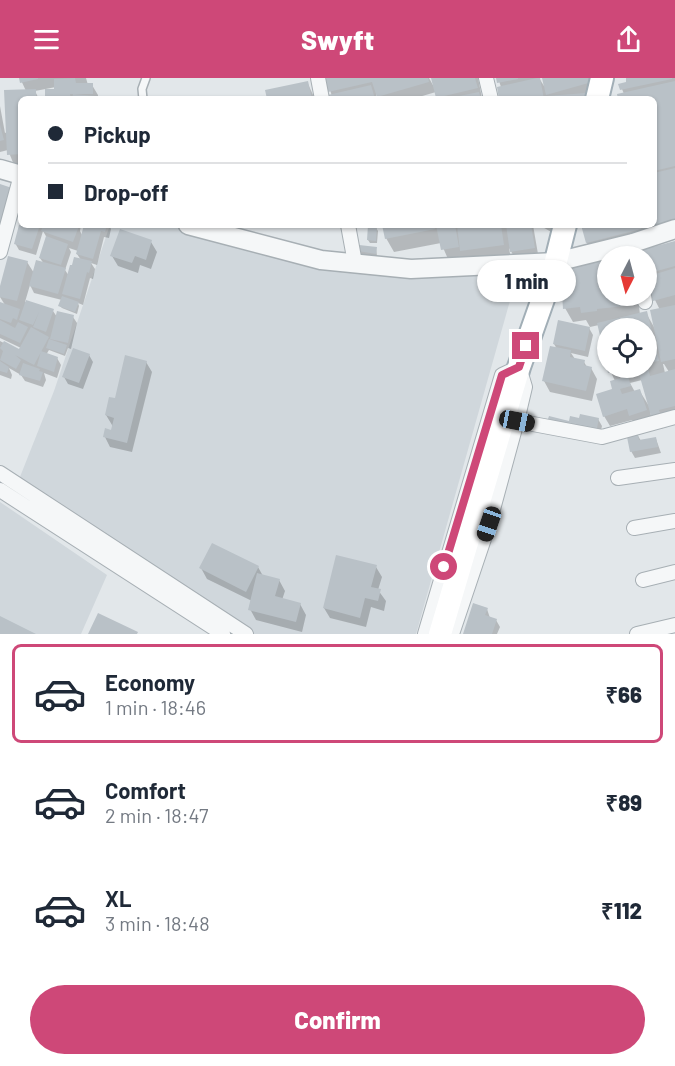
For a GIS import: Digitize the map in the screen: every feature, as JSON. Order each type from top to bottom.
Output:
[{"type":"main road","points":[[598,96],[602,78]]},
{"type":"main road","points":[[440,634],[512,389],[556,262],[564,228]]},
{"type":"street","points":[[318,78],[321,96]]},
{"type":"street","points":[[486,78],[490,96]]},
{"type":"street","points":[[0,169],[18,175]]},
{"type":"street","points":[[0,252],[18,187]]},
{"type":"street","points":[[199,228],[321,260],[411,269],[556,262],[597,256]]},
{"type":"street","points":[[349,228],[355,263]]},
{"type":"street","points":[[642,246],[675,229]]},
{"type":"street","points":[[425,634],[502,375],[519,367],[525,387],[517,421],[489,524],[452,634]]},
{"type":"street","points":[[517,421],[602,437],[675,417]]},
{"type":"street","points":[[618,478],[675,470]]},
{"type":"street","points":[[0,473],[246,634]]},
{"type":"street","points":[[0,490],[223,634]]},
{"type":"street","points":[[634,528],[675,521]]},
{"type":"street","points":[[643,580],[675,572]]},
{"type":"street","points":[[637,634],[675,625]]},
{"type":"lane","points":[[143,96],[142,89],[146,78]]},
{"type":"shaded area","points":[[109,228],[203,228],[411,269],[517,276],[416,634],[229,634],[14,492],[54,391]]},
{"type":"shaded area","points":[[0,502],[107,575],[81,634],[0,634]]},
{"type":"building","points":[[19,78],[38,78],[38,79],[20,83]]},
{"type":"building","points":[[75,78],[76,83],[93,83],[93,94],[45,96],[45,89],[54,89],[54,79]]},
{"type":"building","points":[[325,78],[428,78],[429,82],[380,96],[377,96],[372,82],[328,92]]},
{"type":"building","points":[[431,78],[475,78],[478,88],[436,96]]},
{"type":"building","points":[[496,78],[518,78],[518,79],[497,83]]},
{"type":"building","points":[[540,78],[543,96],[498,96],[497,87]]},
{"type":"building","points":[[542,78],[591,78],[592,82],[546,95]]},
{"type":"building","points":[[626,78],[672,79],[620,90],[618,84],[626,82]]},
{"type":"building","points":[[308,81],[311,96],[266,96],[265,90]]},
{"type":"building","points":[[675,81],[675,166],[657,170],[657,96],[617,96],[617,94]]},
{"type":"building","points":[[371,85],[374,96],[328,96]]},
{"type":"building","points":[[36,89],[36,96],[18,96],[18,154],[7,155],[4,90]]},
{"type":"building","points":[[479,92],[480,96],[459,96]]},
{"type":"building","points":[[586,93],[586,96],[546,96]]},
{"type":"building","points":[[73,94],[96,96],[73,96]]},
{"type":"building","points":[[0,125],[4,140],[0,141]]},
{"type":"building","points":[[675,168],[675,224],[644,231],[643,228],[657,228],[657,172]]},
{"type":"building","points":[[0,184],[15,189],[0,230]]},
{"type":"building","points":[[18,228],[39,228],[32,249],[14,244]]},
{"type":"building","points":[[42,228],[78,228],[73,242],[41,231]]},
{"type":"building","points":[[83,228],[106,228],[105,232],[101,231],[93,259],[76,254]]},
{"type":"building","points":[[368,228],[377,228],[376,241],[367,240]]},
{"type":"building","points":[[383,228],[435,229],[385,239]]},
{"type":"building","points":[[437,228],[456,228],[459,247],[441,250]]},
{"type":"building","points":[[457,228],[501,228],[504,245],[460,251]]},
{"type":"building","points":[[506,228],[532,228],[535,248],[510,252]]},
{"type":"building","points":[[582,228],[641,228],[641,229],[586,243]]},
{"type":"building","points":[[120,229],[152,240],[146,260],[135,256],[132,263],[110,256]]},
{"type":"building","points":[[46,236],[68,244],[61,265],[39,258]]},
{"type":"building","points":[[675,241],[675,266],[657,271],[656,246]]},
{"type":"building","points":[[359,245],[377,247],[376,254],[358,251]]},
{"type":"building","points":[[8,256],[28,261],[17,301],[0,297],[0,286]]},
{"type":"building","points":[[74,257],[92,261],[80,299],[62,294]]},
{"type":"building","points":[[597,258],[597,306],[624,306],[581,313],[580,307],[563,309],[562,294],[568,294],[564,262]]},
{"type":"building","points":[[36,260],[66,268],[58,294],[29,286]]},
{"type":"building","points":[[675,268],[675,295],[657,300],[657,274]]},
{"type":"building","points":[[62,296],[79,302],[75,312],[58,306]]},
{"type":"building","points":[[26,300],[54,309],[46,332],[33,327],[39,312],[33,325],[19,320]]},
{"type":"building","points":[[0,302],[20,309],[17,320],[13,318],[11,323],[0,319]]},
{"type":"building","points":[[675,305],[675,359],[661,362],[657,343],[657,318],[652,318],[650,310]]},
{"type":"building","points":[[57,311],[74,315],[68,343],[50,339]]},
{"type":"building","points":[[647,311],[649,318],[618,318]]},
{"type":"building","points":[[0,320],[15,328],[18,322],[28,327],[20,343],[0,334]]},
{"type":"building","points":[[558,320],[590,327],[585,351],[553,344]]},
{"type":"building","points":[[31,327],[49,337],[34,365],[15,355],[21,360],[16,369],[0,360],[3,351],[0,348],[4,341],[19,349]]},
{"type":"building","points":[[49,339],[67,345],[64,354],[46,348]]},
{"type":"building","points":[[550,346],[571,350],[570,357],[585,360],[584,365],[592,367],[586,391],[542,381]]},
{"type":"building","points":[[73,348],[90,354],[79,383],[62,377]]},
{"type":"building","points":[[41,351],[58,357],[54,372],[37,366]]},
{"type":"building","points":[[125,355],[147,361],[127,443],[103,437],[105,428],[111,430],[114,418],[105,415],[109,397],[115,398]]},
{"type":"building","points":[[0,361],[9,367],[7,373],[0,371]]},
{"type":"building","points":[[23,363],[43,372],[40,381],[19,375]]},
{"type":"building","points":[[675,369],[675,406],[659,410],[660,413],[651,416],[640,378],[657,378],[657,374]]},
{"type":"building","points":[[629,378],[631,386],[620,389],[622,394],[640,389],[647,410],[629,416],[627,409],[603,417],[596,394],[612,389],[610,381]]},
{"type":"building","points":[[580,414],[599,418],[596,433],[547,422],[549,416],[569,421],[570,416],[579,418]]},
{"type":"building","points":[[637,430],[639,440],[656,437],[658,447],[630,452],[626,432]]},
{"type":"building","points":[[212,543],[259,566],[246,592],[199,568]]},
{"type":"building","points":[[336,555],[377,565],[371,587],[381,589],[378,601],[365,598],[360,618],[323,608]]},
{"type":"building","points":[[257,573],[280,579],[275,596],[301,603],[296,622],[248,610]]},
{"type":"building","points":[[473,603],[488,608],[485,615],[497,619],[492,634],[463,634]]},
{"type":"building","points":[[98,613],[138,632],[137,634],[88,634]]},
{"type":"building","points":[[0,616],[36,634],[0,634]]},
{"type":"route","points":[[444,567],[502,375],[519,367],[526,346]]}]
